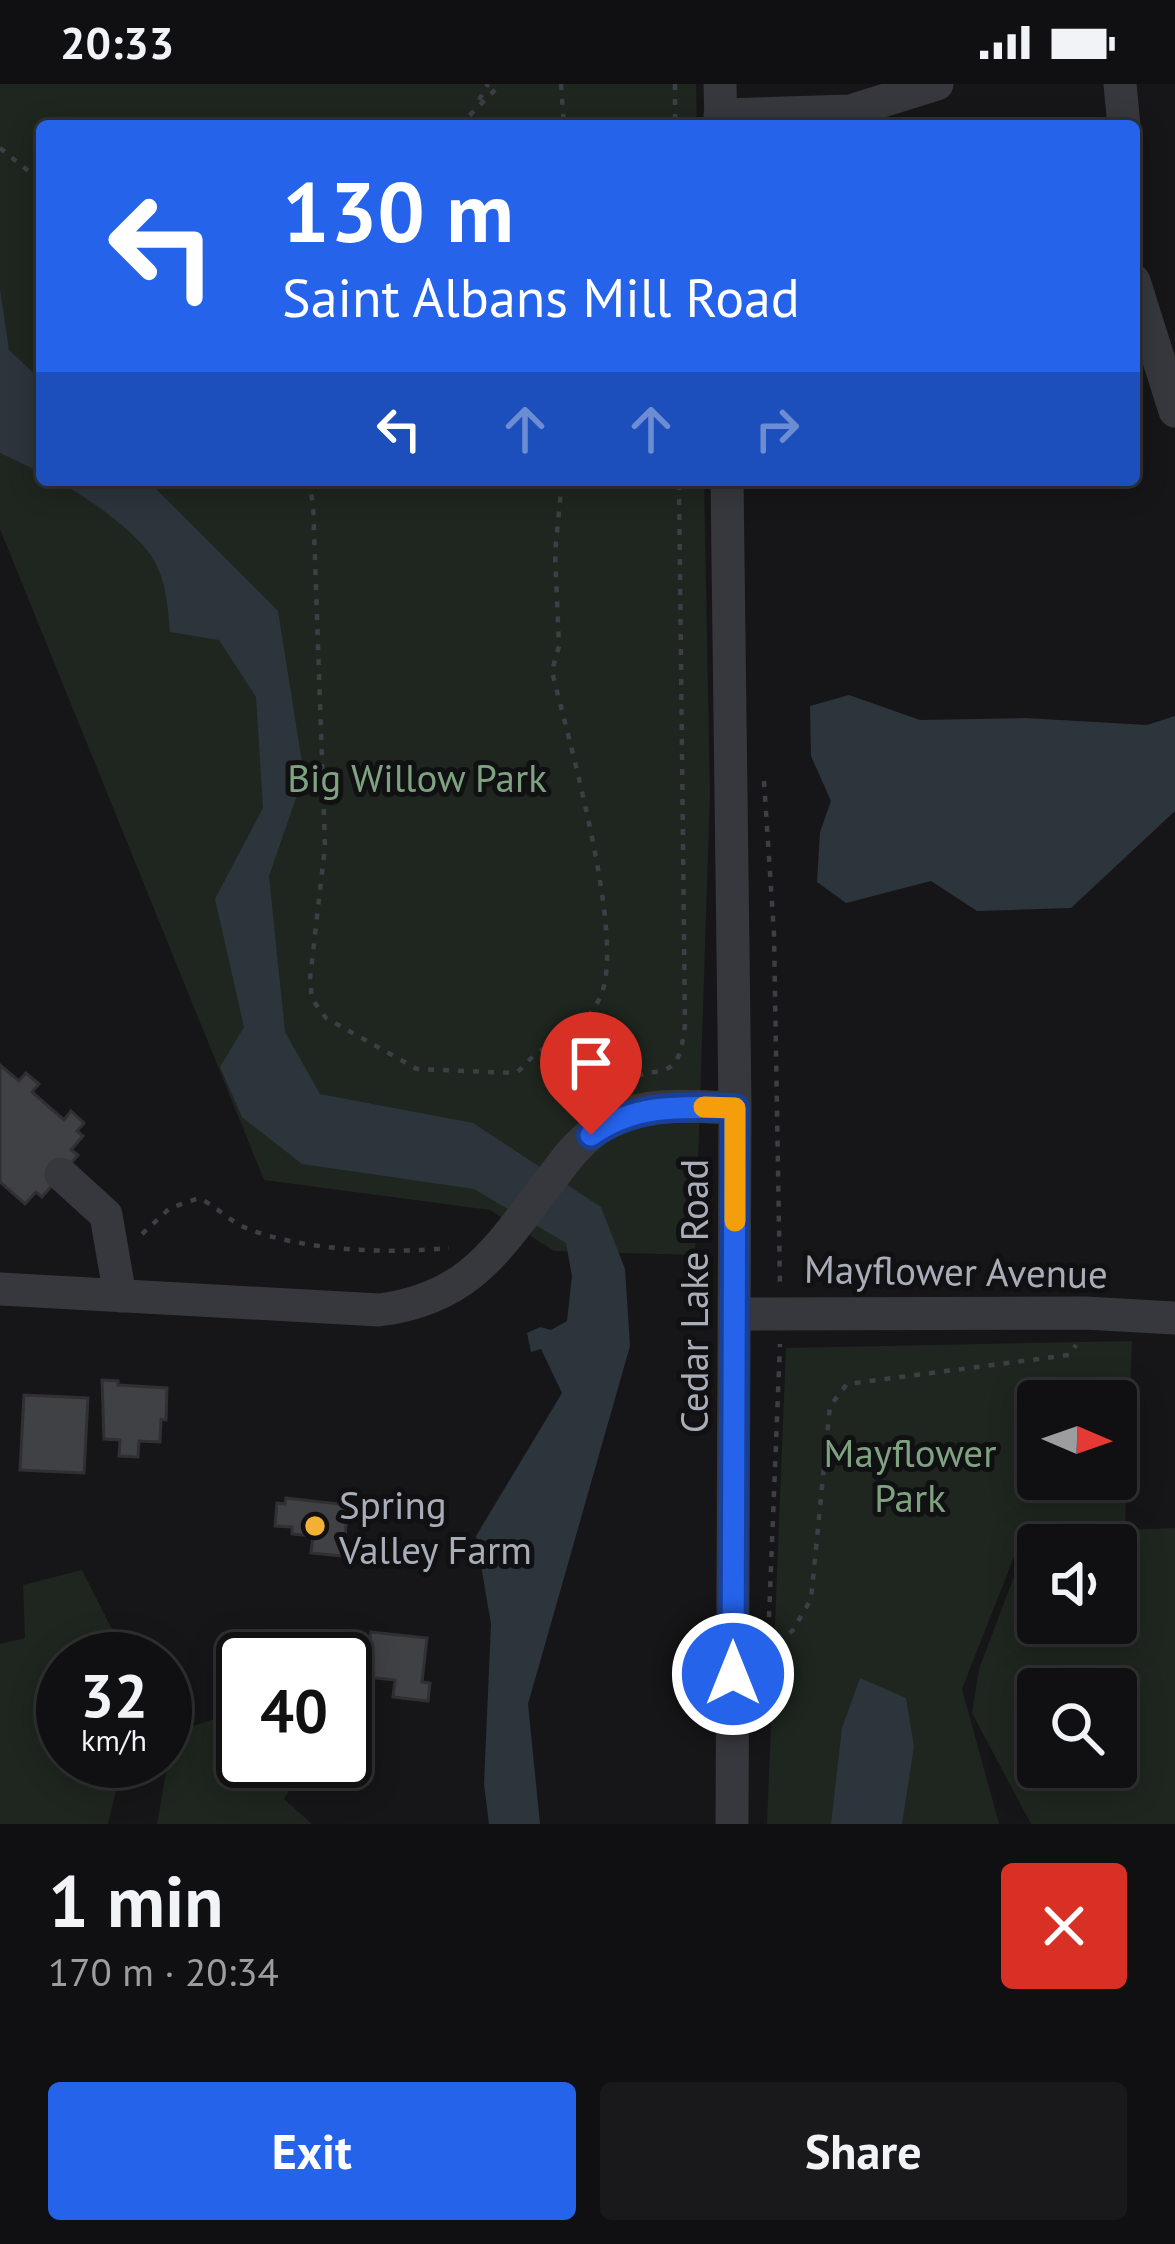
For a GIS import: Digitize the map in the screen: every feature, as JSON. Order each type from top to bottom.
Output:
[{"type":"street","points":[[720,108],[850,111],[937,84]]},
{"type":"street","points":[[1120,84],[1123,120]]},
{"type":"street","points":[[1140,300],[1175,411]]},
{"type":"street","name":"Cedar Lake Road","points":[[727,486],[735,1108],[732,1824]]},
{"type":"street","points":[[0,1289],[379,1310],[410,1306],[444,1294],[491,1257],[564,1161],[614,1118],[673,1107],[735,1108]]},
{"type":"street","points":[[61,1174],[106,1215],[120,1296]]},
{"type":"street","name":"Mayflower Avenue","points":[[735,1313],[1084,1312],[1175,1318]]},
{"type":"path","points":[[476,107],[488,84]]},
{"type":"path","points":[[464,120],[501,84]]},
{"type":"path","points":[[561,84],[564,120]]},
{"type":"path","points":[[675,84],[675,120]]},
{"type":"path","points":[[0,148],[36,177]]},
{"type":"path","points":[[309,486],[313,502],[325,847],[310,979],[312,999],[326,1018],[417,1069],[457,1068],[492,1074],[515,1073],[579,1028],[601,997],[610,962],[591,831],[552,671],[559,646],[555,553],[561,486]]},
{"type":"path","points":[[612,1086],[630,1077],[667,1072],[682,1055],[679,486]]},
{"type":"path","points":[[764,777],[774,934],[781,1311],[766,1699]]},
{"type":"path","points":[[115,1260],[170,1208],[199,1198],[242,1227],[284,1239],[398,1253],[450,1248]]},
{"type":"path","points":[[768,1654],[794,1630],[811,1599],[830,1406],[847,1384],[1069,1354],[1080,1340],[1084,1312]]},
{"type":"green space","name":"Big Willow Park","points":[[0,84],[696,84],[697,120],[36,120],[36,486],[704,486],[710,793],[695,1255],[554,1251],[490,1210],[264,1180],[0,529]]},
{"type":"green space","name":"Mayflower Park","points":[[1132,1341],[1131,1380],[1017,1380],[1017,1500],[1126,1500],[1125,1524],[1017,1524],[1017,1549],[962,1689],[999,1824],[767,1824],[786,1348]]},
{"type":"green space","points":[[1175,1528],[1175,1824],[1031,1824],[972,1713],[979,1669],[1017,1568],[1017,1644],[1137,1644],[1137,1530]]},
{"type":"green space","points":[[82,1570],[113,1632],[36,1632],[36,1788],[117,1788],[108,1824],[0,1824],[0,1644],[25,1638],[23,1585]]},
{"type":"green space","points":[[216,1718],[216,1788],[291,1788],[284,1799],[312,1824],[157,1824],[163,1788],[192,1788],[192,1726]]},
{"type":"shaded area","points":[[0,289],[9,350],[36,375],[36,470],[0,453]]},
{"type":"shaded area","points":[[66,486],[153,486],[278,611],[304,775],[269,876],[285,1032],[320,1094],[473,1123],[601,1207],[625,1269],[630,1346],[528,1704],[540,1824],[489,1824],[484,1784],[491,1624],[476,1536],[562,1393],[541,1349],[531,1352],[527,1333],[540,1327],[551,1330],[567,1321],[572,1276],[566,1243],[474,1189],[302,1164],[242,1117],[220,1067],[244,1027],[215,899],[263,808],[256,697],[219,640],[170,632],[157,566],[134,536]]},
{"type":"shaded area","points":[[849,695],[920,720],[1025,718],[1147,725],[1175,716],[1175,811],[1071,908],[977,911],[931,881],[846,903],[817,882],[820,832],[831,801],[811,756],[810,706]]},
{"type":"shaded area","points":[[860,1678],[906,1698],[914,1747],[902,1824],[831,1824],[842,1728]]},
{"type":"building","points":[[0,1065],[19,1081],[26,1073],[39,1084],[32,1092],[64,1120],[71,1111],[84,1123],[77,1131],[83,1136],[71,1150],[78,1155],[42,1197],[36,1192],[25,1204],[0,1182]]},
{"type":"building","points":[[102,1380],[167,1388],[160,1442],[139,1441],[138,1457],[119,1456],[120,1440],[104,1439]]},
{"type":"building","points":[[24,1395],[88,1398],[84,1473],[20,1470]]},
{"type":"building","name":"Spring Valley Farm","points":[[286,1498],[348,1505],[343,1556],[311,1553],[313,1536],[275,1526],[277,1503],[285,1504]]},
{"type":"building","points":[[372,1632],[427,1638],[422,1682],[430,1683],[428,1701],[393,1697],[395,1680],[372,1678]]},
{"type":"slow traffic","points":[[704,1107],[735,1108],[735,1221]]},
{"type":"place","name":"Spring Valley Farm","points":[[315,1526]]},
{"type":"route","points":[[591,1135],[614,1118],[642,1110],[735,1108],[733,1674]]}]
